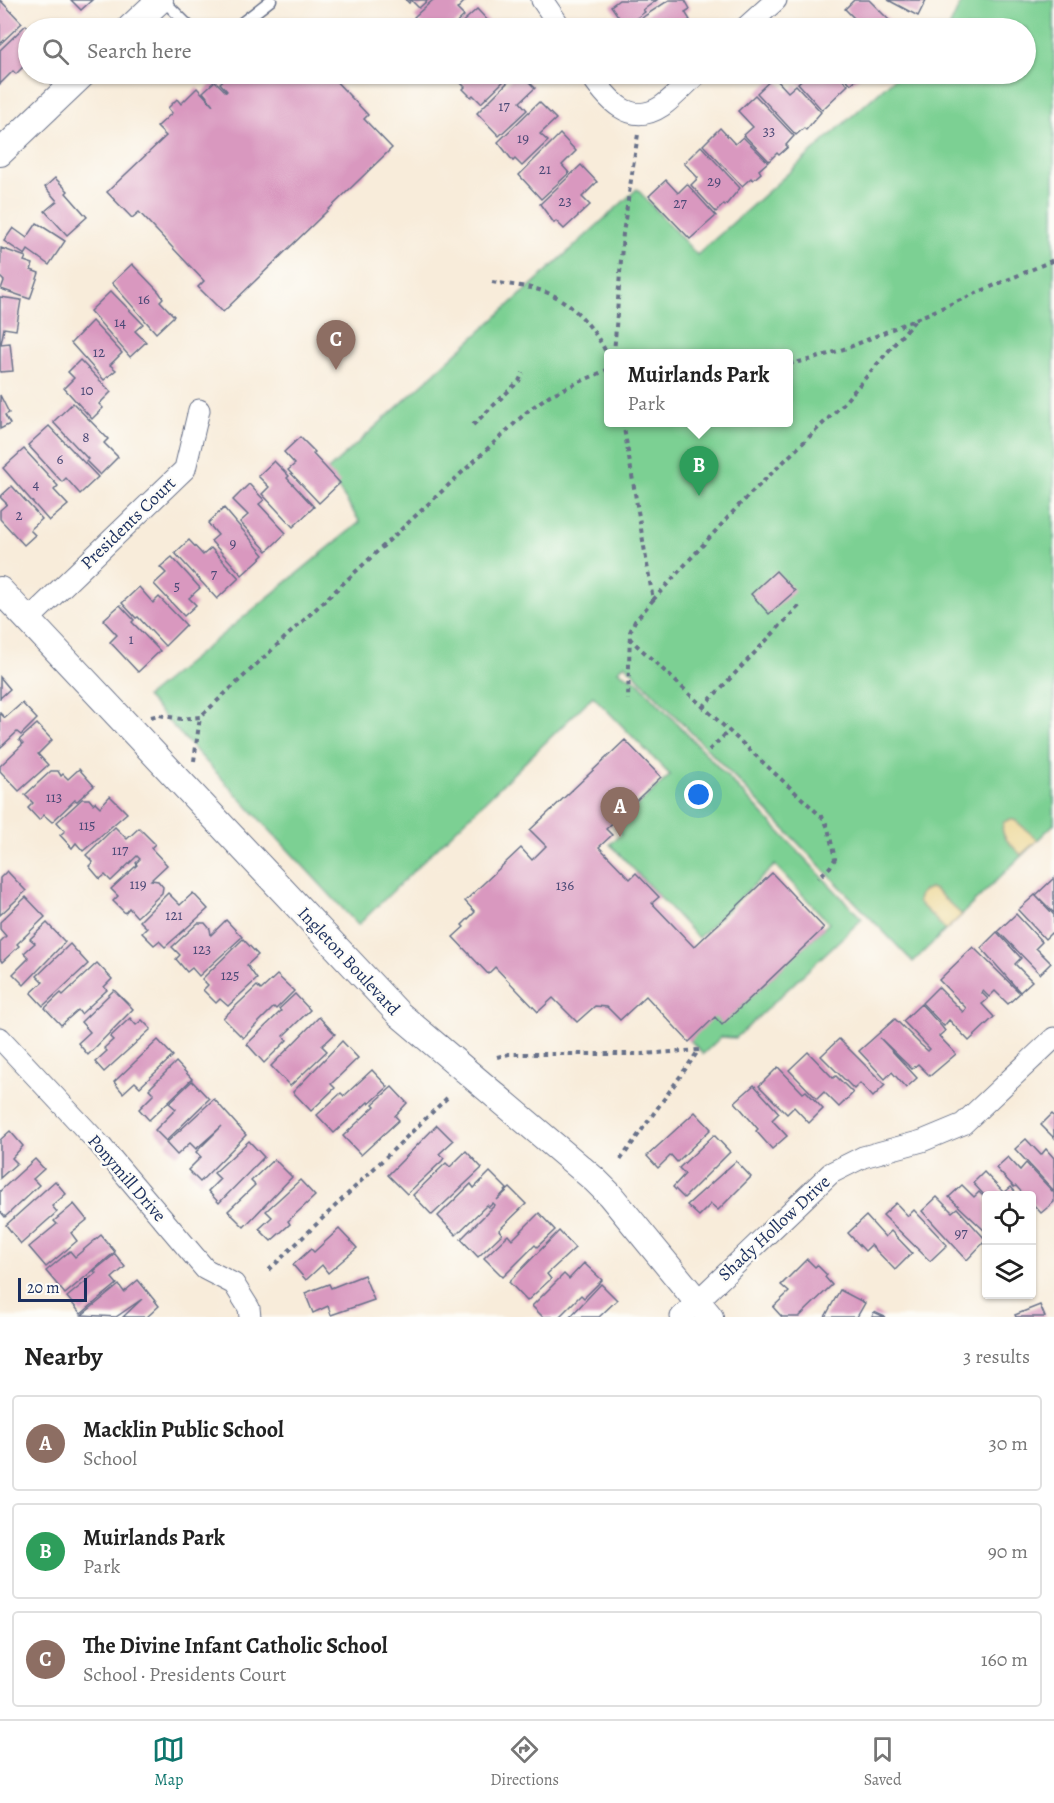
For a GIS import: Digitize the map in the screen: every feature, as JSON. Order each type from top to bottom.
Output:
[{"type":"street","points":[[141,18],[162,0]]},
{"type":"street","points":[[542,0],[554,18]]},
{"type":"street","points":[[757,18],[776,0]]},
{"type":"street","points":[[0,153],[72,84]]},
{"type":"street","points":[[598,84],[612,103],[628,111],[641,113],[662,106],[686,84]]},
{"type":"street","name":"Presidents Court","points":[[28,620],[185,468],[199,410]]},
{"type":"street","name":"Ingleton Boulevard","points":[[0,590],[399,1014],[610,1195],[696,1312]]},
{"type":"street","name":"Ponymill Drive","points":[[0,1038],[101,1146],[205,1269],[234,1284],[249,1308],[250,1317]]},
{"type":"street","name":"Shady Hollow Drive","points":[[696,1312],[831,1173],[863,1157],[933,1137],[963,1124],[1054,1038]]},
{"type":"lane","points":[[162,0],[181,18]]},
{"type":"lane","points":[[248,18],[271,0]]},
{"type":"path","points":[[614,349],[623,233],[641,113]]},
{"type":"path","points":[[793,363],[831,354],[916,319],[1052,260],[1054,255]]},
{"type":"path","points":[[492,282],[536,289],[560,300],[580,317],[604,349]]},
{"type":"path","points":[[627,700],[629,638],[635,621],[741,503],[842,405],[916,319]]},
{"type":"path","points":[[123,721],[159,715],[181,719],[200,717],[530,409],[550,395],[604,371]]},
{"type":"path","points":[[473,426],[519,381],[523,373]]},
{"type":"path","points":[[624,427],[653,600]]},
{"type":"path","points":[[703,707],[800,605]]},
{"type":"path","points":[[629,638],[826,822],[835,860],[818,878]]},
{"type":"path","points":[[187,788],[196,755],[200,717]]},
{"type":"path","points":[[709,750],[729,731]]},
{"type":"path","points":[[497,1058],[509,1054],[643,1054],[699,1050],[619,1162]]},
{"type":"path","points":[[269,1270],[448,1097]]},
{"type":"green space","points":[[962,0],[1054,0],[1054,824],[913,962],[625,664],[618,671],[636,680],[862,919],[736,1038],[721,1037],[703,1054],[689,1039],[730,1001],[738,1009],[829,923],[775,865],[698,938],[610,844],[621,834],[615,827],[670,775],[593,696],[358,925],[146,697],[360,522],[327,471],[637,189],[697,255],[888,84],[1036,84],[1036,18],[954,18]]},
{"type":"sand","points":[[1010,819],[1016,821],[1038,840],[1021,855],[1004,836],[1002,827],[1004,822]]},
{"type":"sand","points":[[930,888],[962,915],[946,930],[918,902],[921,893]]},
{"type":"building","points":[[0,0],[18,19],[18,27],[0,44]]},
{"type":"building","points":[[71,0],[92,0],[81,10]]},
{"type":"building","points":[[411,0],[428,0],[419,8]]},
{"type":"building","points":[[433,0],[466,0],[457,9],[464,16],[462,18],[414,17]]},
{"type":"building","points":[[619,0],[657,0],[636,18],[619,18],[611,6]]},
{"type":"building","points":[[669,0],[685,0],[690,9],[685,12],[689,18],[642,18]]},
{"type":"building","points":[[854,0],[869,0],[887,18],[854,18],[845,9]]},
{"type":"building","points":[[888,0],[926,0],[918,16]]},
{"type":"building","points":[[477,9],[485,18],[467,18]]},
{"type":"building","points":[[18,33],[18,72],[16,74],[13,71],[0,84],[0,50]]},
{"type":"building","points":[[212,84],[218,84],[227,91],[221,84],[339,84],[368,115],[364,119],[392,148],[223,312],[198,287],[204,281],[139,212],[132,218],[107,192],[166,136],[157,127],[172,113],[168,108],[177,99],[181,104],[197,88],[213,105],[203,92]]},
{"type":"building","points":[[462,84],[501,84],[481,103],[463,89],[465,87]]},
{"type":"building","points":[[506,84],[531,84],[535,88],[520,102],[527,110],[499,136],[477,113]]},
{"type":"building","points":[[767,84],[781,84],[788,92],[796,85],[821,112],[806,130],[804,128],[796,135],[757,93]]},
{"type":"building","points":[[799,84],[848,85],[822,110]]},
{"type":"building","points":[[755,95],[794,136],[786,145],[788,147],[769,161],[744,135],[753,127],[738,111]]},
{"type":"building","points":[[539,102],[556,119],[540,134],[548,141],[522,166],[515,159],[513,161],[498,142]]},
{"type":"building","points":[[720,128],[735,144],[743,137],[768,162],[759,170],[761,173],[742,186],[703,145]]},
{"type":"building","points":[[560,134],[576,151],[562,165],[569,173],[541,199],[519,175]]},
{"type":"building","points":[[701,146],[740,188],[725,206],[724,204],[716,212],[691,185],[698,178],[684,163]]},
{"type":"building","points":[[581,165],[597,182],[582,197],[590,205],[564,229],[556,221],[554,223],[540,204]]},
{"type":"building","points":[[55,178],[68,191],[66,193],[87,217],[67,235],[45,211],[57,201],[45,187]]},
{"type":"building","points":[[666,180],[678,193],[687,184],[716,216],[690,239],[649,196]]},
{"type":"building","points":[[37,223],[65,241],[49,265],[28,250],[25,255],[4,241],[13,228],[27,238]]},
{"type":"building","points":[[1,248],[26,257],[24,261],[33,264],[31,270],[39,273],[30,299],[1,289],[4,281],[0,277]]},
{"type":"building","points":[[132,264],[159,292],[163,298],[160,301],[174,316],[156,333],[112,283]]},
{"type":"building","points":[[111,291],[143,324],[135,331],[146,342],[130,357],[90,311]]},
{"type":"building","points":[[0,297],[21,300],[16,330],[4,328],[1,344],[10,343],[13,371],[0,372]]},
{"type":"building","points":[[92,321],[122,353],[110,365],[116,370],[104,380],[71,343]]},
{"type":"building","points":[[80,360],[111,392],[99,404],[103,408],[92,419],[64,388],[74,378],[68,372]]},
{"type":"building","points":[[0,395],[9,413],[5,415],[10,424],[0,429]]},
{"type":"building","points":[[73,403],[108,439],[104,443],[118,457],[100,475],[53,422]]},
{"type":"building","points":[[49,426],[98,477],[80,494],[66,478],[62,482],[28,445]]},
{"type":"building","points":[[300,437],[340,483],[319,503],[288,470],[295,464],[284,452]]},
{"type":"building","points":[[24,449],[58,486],[54,490],[68,505],[49,521],[3,468]]},
{"type":"building","points":[[274,461],[314,507],[293,527],[262,494],[269,487],[258,476]]},
{"type":"building","points":[[249,484],[264,500],[259,504],[286,533],[267,551],[240,522],[248,515],[233,500]]},
{"type":"building","points":[[12,486],[42,519],[30,530],[35,535],[24,545],[0,519],[0,510],[7,504],[0,497]]},
{"type":"building","points":[[224,508],[264,555],[242,575],[211,541],[218,535],[208,523]]},
{"type":"building","points":[[189,540],[203,555],[211,548],[239,578],[217,599],[175,553]]},
{"type":"building","points":[[172,557],[200,588],[189,598],[196,605],[184,616],[154,584],[166,573],[160,567]]},
{"type":"building","points":[[776,571],[795,591],[769,614],[751,594]]},
{"type":"building","points":[[139,587],[153,603],[159,597],[186,625],[165,646],[122,603]]},
{"type":"building","points":[[120,605],[134,620],[132,622],[160,651],[138,672],[110,642],[117,635],[103,620]]},
{"type":"building","points":[[0,677],[10,689],[0,698]]},
{"type":"building","points":[[22,703],[37,719],[21,735],[17,732],[0,748],[0,713],[5,718]]},
{"type":"building","points":[[37,724],[52,740],[38,754],[48,765],[19,791],[0,771],[0,766],[23,744],[19,740]]},
{"type":"building","points":[[625,740],[661,777],[606,829],[612,835],[599,847],[630,879],[636,873],[659,897],[652,903],[694,947],[772,873],[824,928],[722,1025],[715,1017],[689,1042],[646,996],[620,1020],[607,1007],[595,1006],[577,1022],[553,998],[538,1012],[495,967],[488,974],[453,937],[475,912],[465,901],[521,848],[532,860],[546,846],[530,830]]},
{"type":"building","points":[[79,769],[94,786],[52,822],[44,815],[39,820],[28,808],[33,803],[25,795],[51,771],[58,771],[61,776],[63,774],[68,779]]},
{"type":"building","points":[[110,796],[127,813],[83,851],[76,843],[72,848],[60,835],[65,831],[57,822],[82,799],[89,799],[100,807]]},
{"type":"building","points":[[115,827],[127,839],[139,828],[155,844],[151,848],[167,865],[151,880],[158,881],[163,887],[162,893],[137,917],[129,908],[125,913],[113,901],[118,896],[111,889],[137,865],[140,859],[137,856],[111,881],[105,875],[100,879],[89,866],[93,862],[86,855]]},
{"type":"building","points":[[7,871],[26,891],[0,915],[0,878]]},
{"type":"building","points":[[1054,878],[1054,913],[1036,895]]},
{"type":"building","points":[[168,893],[180,905],[193,893],[208,909],[165,947],[159,941],[154,945],[142,933],[147,928],[140,921]]},
{"type":"building","points":[[1035,895],[1054,915],[1054,936],[1051,933],[1045,939],[1018,910]]},
{"type":"building","points":[[26,897],[45,917],[2,962],[0,942],[6,936],[0,929],[0,922]]},
{"type":"building","points":[[1016,914],[1042,942],[1036,948],[1051,963],[1040,974],[998,931]]},
{"type":"building","points":[[226,920],[242,937],[199,976],[192,968],[187,972],[176,959],[180,955],[172,947],[198,923],[205,923],[211,935]]},
{"type":"building","points":[[47,923],[65,942],[24,985],[13,974],[29,958],[24,953],[35,943],[30,939]]},
{"type":"building","points":[[997,932],[1021,958],[1015,964],[1032,981],[1020,992],[981,948]]},
{"type":"building","points":[[243,939],[258,955],[247,965],[257,979],[228,1006],[220,999],[216,1003],[203,990],[208,985],[202,979]]},
{"type":"building","points":[[70,944],[88,964],[43,1006],[31,993],[43,982],[37,976]]},
{"type":"building","points":[[973,947],[1020,993],[1008,1004],[995,991],[989,997],[983,991],[982,993],[988,999],[982,1004],[994,1017],[969,1041],[949,1020],[944,1026],[922,1003],[938,987],[964,1011],[966,1008],[939,980]]},
{"type":"building","points":[[97,963],[112,979],[104,987],[107,990],[81,1014],[78,1010],[61,1025],[45,1008],[61,993],[63,995]]},
{"type":"building","points":[[277,975],[294,991],[243,1038],[223,1018],[257,986],[261,990]]},
{"type":"building","points":[[114,990],[133,1009],[88,1055],[78,1043],[90,1032],[81,1022]]},
{"type":"building","points":[[295,994],[310,1010],[283,1036],[287,1040],[264,1063],[247,1044]]},
{"type":"building","points":[[921,1004],[945,1031],[939,1036],[956,1054],[930,1076],[918,1064],[912,1069],[880,1038],[917,1078],[906,1088],[892,1072],[885,1079],[859,1051],[895,1019],[928,1051],[930,1049],[903,1021]]},
{"type":"building","points":[[319,1017],[335,1034],[322,1046],[327,1051],[290,1086],[271,1066]]},
{"type":"building","points":[[130,1018],[136,1025],[142,1020],[151,1029],[104,1072],[95,1062],[107,1051],[104,1048],[113,1040],[110,1037]]},
{"type":"building","points":[[839,1039],[885,1085],[873,1097],[860,1083],[854,1089],[821,1056]]},
{"type":"building","points":[[158,1040],[173,1056],[140,1087],[135,1082],[123,1093],[114,1082]]},
{"type":"building","points":[[342,1041],[358,1058],[331,1084],[335,1088],[311,1111],[293,1092]]},
{"type":"building","points":[[808,1052],[833,1078],[836,1076],[853,1093],[839,1107],[824,1092],[817,1099],[789,1070]]},
{"type":"building","points":[[176,1062],[192,1079],[149,1120],[139,1109],[154,1094],[149,1089]]},
{"type":"building","points":[[778,1067],[803,1093],[806,1091],[823,1109],[809,1123],[794,1107],[787,1114],[759,1086]]},
{"type":"building","points":[[372,1070],[388,1087],[334,1133],[317,1115],[341,1093],[344,1096]]},
{"type":"building","points":[[192,1081],[209,1099],[166,1141],[155,1130],[176,1109],[169,1103]]},
{"type":"building","points":[[754,1085],[779,1113],[772,1120],[787,1136],[772,1149],[735,1102]]},
{"type":"building","points":[[392,1087],[407,1103],[395,1116],[399,1120],[361,1155],[343,1136]]},
{"type":"building","points":[[214,1099],[246,1135],[200,1182],[188,1170],[201,1157],[196,1152],[222,1126],[196,1149],[190,1143],[177,1155],[166,1143]]},
{"type":"building","points":[[695,1112],[711,1129],[677,1162],[671,1155],[658,1168],[647,1156]]},
{"type":"building","points":[[1052,1114],[1054,1116],[1054,1138],[1041,1125]]},
{"type":"building","points":[[437,1125],[453,1141],[439,1154],[444,1158],[442,1161],[407,1194],[388,1175]]},
{"type":"building","points":[[10,1131],[23,1146],[12,1158],[17,1163],[0,1178],[0,1140]]},
{"type":"building","points":[[714,1135],[730,1152],[684,1198],[673,1187],[685,1174],[679,1168]]},
{"type":"building","points":[[1026,1139],[1041,1155],[1046,1149],[1054,1158],[1054,1191],[1015,1149]]},
{"type":"building","points":[[249,1141],[264,1157],[219,1203],[208,1191],[220,1179],[214,1173]]},
{"type":"building","points":[[466,1151],[482,1168],[432,1215],[413,1195],[446,1163],[450,1167]]},
{"type":"building","points":[[1008,1157],[1020,1170],[1026,1163],[1054,1193],[1054,1202],[1041,1213],[1036,1207],[1036,1191],[1020,1191],[996,1168]]},
{"type":"building","points":[[35,1159],[44,1169],[33,1179],[39,1185],[5,1217],[0,1211],[0,1191]]},
{"type":"building","points":[[274,1159],[292,1177],[244,1227],[228,1211],[255,1185],[251,1181]]},
{"type":"building","points":[[736,1161],[751,1177],[718,1210],[711,1204],[699,1216],[687,1205]]},
{"type":"building","points":[[490,1172],[507,1189],[497,1200],[510,1188],[526,1204],[499,1230],[502,1234],[478,1257],[461,1239],[495,1205],[493,1203],[489,1207],[487,1205],[456,1235],[438,1216],[471,1184],[474,1188]]},
{"type":"building","points":[[984,1172],[1002,1191],[982,1193],[973,1183]]},
{"type":"building","points":[[300,1180],[315,1196],[288,1221],[290,1224],[271,1241],[259,1229],[272,1217],[266,1211]]},
{"type":"building","points":[[55,1181],[66,1194],[52,1206],[57,1212],[21,1244],[6,1225]]},
{"type":"building","points":[[962,1185],[974,1197],[979,1192],[982,1195],[982,1228],[949,1197]]},
{"type":"building","points":[[937,1197],[952,1212],[957,1208],[982,1236],[982,1244],[967,1260],[922,1211]]},
{"type":"building","points":[[896,1203],[908,1216],[914,1210],[947,1245],[930,1261],[883,1215]]},
{"type":"building","points":[[74,1204],[87,1220],[71,1233],[77,1241],[46,1267],[29,1247],[57,1224],[54,1221]]},
{"type":"building","points":[[539,1213],[555,1230],[537,1247],[535,1245],[503,1277],[484,1258],[508,1235],[512,1240]]},
{"type":"building","points":[[866,1216],[885,1237],[891,1231],[912,1253],[895,1270],[871,1245],[865,1251],[848,1233]]},
{"type":"building","points":[[339,1229],[357,1248],[328,1273],[322,1265],[306,1280],[293,1265],[311,1249],[314,1252]]},
{"type":"building","points":[[559,1231],[575,1248],[547,1274],[551,1279],[527,1301],[509,1282]]},
{"type":"building","points":[[101,1235],[115,1252],[65,1294],[46,1271],[70,1251],[75,1257]]},
{"type":"building","points":[[115,1254],[125,1267],[112,1278],[117,1284],[81,1314],[67,1297]]},
{"type":"building","points":[[807,1259],[827,1275],[825,1277],[832,1285],[799,1317],[782,1317],[773,1307],[789,1292],[781,1285]]},
{"type":"building","points":[[584,1263],[602,1280],[584,1298],[581,1295],[559,1317],[543,1317],[532,1306],[564,1274],[569,1279]]},
{"type":"building","points":[[364,1275],[374,1300],[331,1315],[328,1306],[313,1313],[305,1293],[329,1284],[331,1288]]},
{"type":"building","points":[[138,1280],[159,1306],[147,1317],[123,1317],[142,1299],[116,1317],[82,1315],[119,1285],[124,1292]]},
{"type":"building","points":[[601,1284],[617,1300],[599,1317],[570,1317]]},
{"type":"building","points":[[840,1290],[865,1303],[857,1317],[825,1317]]},
{"type":"building","points":[[1040,1305],[1045,1317],[1016,1317],[1015,1315]]},
{"type":"building","points":[[874,1312],[885,1317],[872,1317]]},
{"type":"place","name":"The Divine Infant Catholic School","points":[[336,370]]},
{"type":"place","name":"Muirlands Park","points":[[699,496]]},
{"type":"place","name":"Macklin Public School","points":[[620,837]]}]
